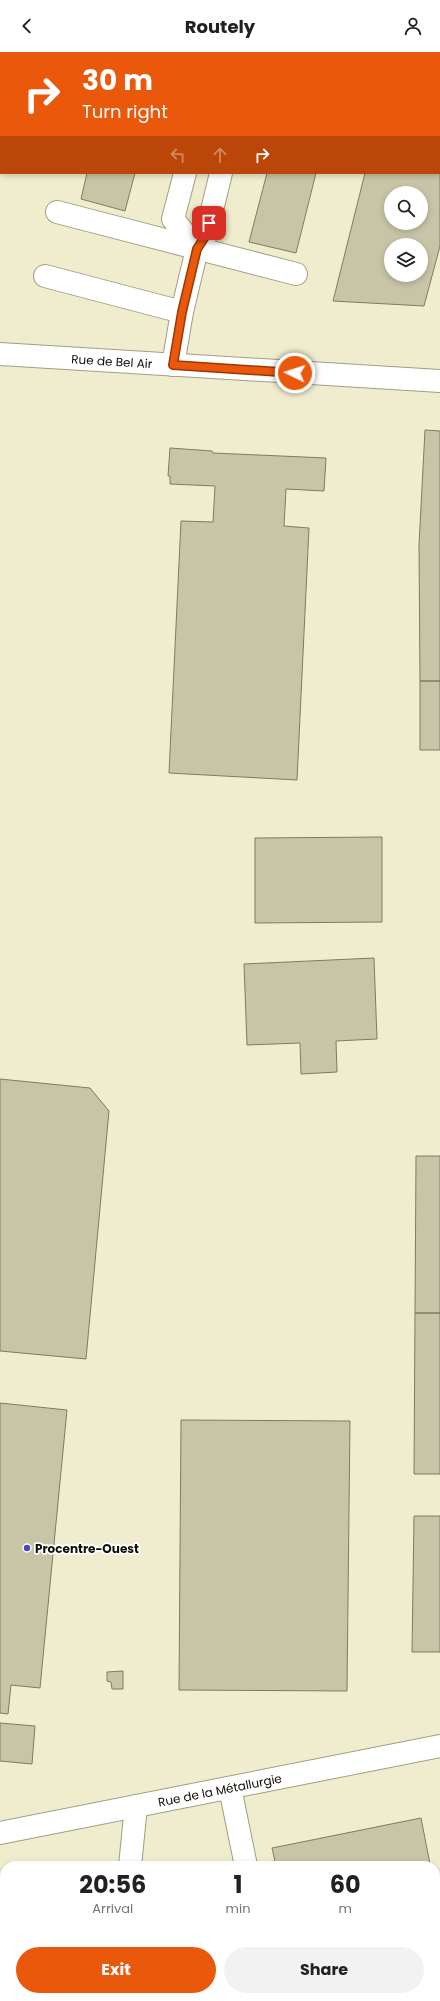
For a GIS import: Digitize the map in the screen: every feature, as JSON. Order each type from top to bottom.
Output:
[{"type":"street","points":[[184,174],[173,219],[197,249]]},
{"type":"street","points":[[173,365],[182,312],[197,249],[206,235],[221,174]]},
{"type":"street","points":[[57,212],[296,274]]},
{"type":"street","points":[[45,276],[182,312]]},
{"type":"street","name":"Rue de Bel Air","points":[[0,354],[440,381]]},
{"type":"street","name":"Rue de la Métallurgie","points":[[0,1833],[440,1746]]},
{"type":"street","points":[[230,1788],[245,1861]]},
{"type":"street","points":[[130,1861],[136,1806]]},
{"type":"building","points":[[87,174],[135,174],[125,211],[81,199]]},
{"type":"building","points":[[267,174],[316,174],[296,253],[249,242]]},
{"type":"building","points":[[365,174],[440,174],[440,246],[424,306],[333,301]]},
{"type":"building","points":[[425,430],[440,431],[440,681],[420,681],[419,545]]},
{"type":"building","points":[[170,448],[212,451],[213,453],[326,458],[324,491],[286,489],[284,526],[309,528],[297,780],[169,773],[181,521],[213,522],[215,486],[170,484],[170,476],[168,476]]},
{"type":"building","points":[[420,681],[440,681],[440,750],[420,750]]},
{"type":"building","points":[[382,837],[382,922],[255,923],[255,838]]},
{"type":"building","points":[[374,958],[377,1039],[336,1041],[337,1072],[301,1074],[300,1043],[247,1045],[244,964]]},
{"type":"building","points":[[0,1079],[90,1088],[109,1111],[86,1359],[0,1351]]},
{"type":"building","points":[[416,1156],[440,1156],[440,1313],[415,1313]]},
{"type":"building","points":[[415,1313],[440,1313],[440,1474],[414,1474]]},
{"type":"building","name":"Procentre-Ouest","points":[[0,1403],[67,1410],[40,1688],[11,1685],[8,1714],[0,1713]]},
{"type":"building","points":[[181,1420],[350,1421],[347,1691],[179,1690]]},
{"type":"building","points":[[414,1516],[440,1516],[440,1652],[412,1652]]},
{"type":"building","points":[[123,1671],[123,1689],[112,1689],[111,1682],[107,1681],[107,1672]]},
{"type":"building","points":[[0,1723],[35,1726],[32,1764],[0,1761]]},
{"type":"building","points":[[421,1818],[429,1861],[275,1861],[272,1848]]},
{"type":"place","name":"Procentre-Ouest","points":[[27,1548]]},
{"type":"route","points":[[209,223],[206,235],[197,249],[182,312],[173,365],[295,373]]}]
